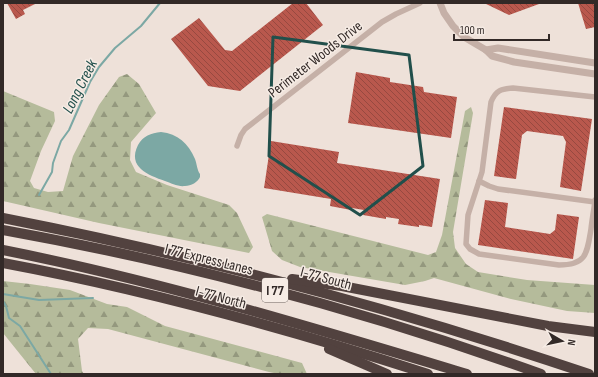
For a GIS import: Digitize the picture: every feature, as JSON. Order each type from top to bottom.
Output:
[{"type":"highway","name":"I-77 South","points":[[3,218],[108,240],[332,295],[422,321],[589,374]]},
{"type":"highway","name":"I 77 Express Lanes","points":[[3,230],[159,262],[292,295],[418,332],[541,374]]},
{"type":"highway","name":"I 77","points":[[3,250],[83,267],[194,295],[291,321],[467,374]]},
{"type":"highway","name":"I-77 North","points":[[3,263],[169,299],[288,331],[428,374]]},
{"type":"highway","points":[[243,272],[342,286],[548,326],[595,332]]},
{"type":"highway","points":[[288,331],[387,374]]},
{"type":"street","name":"Perimeter Woods Drive","points":[[237,146],[245,129],[278,103],[382,22],[420,3]]},
{"type":"street","points":[[440,3],[444,14],[453,26],[464,37],[486,50],[492,56],[514,62],[595,74]]},
{"type":"street","points":[[486,50],[498,48],[595,64]]},
{"type":"street","points":[[479,180],[498,189],[595,201],[588,250],[583,258],[577,263],[559,265],[479,254],[470,249],[466,244],[468,215],[484,159],[491,102],[495,93],[501,89],[513,88],[595,97]]},
{"type":"highlighted area","points":[[273,37],[409,55],[423,166],[360,215],[269,156]]},
{"type":"green space","points":[[127,74],[139,84],[156,113],[131,142],[130,160],[136,172],[167,185],[229,205],[237,213],[253,247],[249,253],[99,223],[3,201],[3,91],[54,112],[55,121],[41,151],[30,181],[34,188],[48,192],[63,191],[73,156],[99,105],[119,77]]},
{"type":"green space","points":[[471,107],[473,113],[453,232],[455,248],[466,264],[478,272],[527,280],[595,285],[595,313],[567,311],[511,299],[434,278],[405,285],[300,267],[282,260],[272,251],[262,217],[267,214],[428,255],[436,252],[442,235],[465,111]]},
{"type":"green space","points":[[3,281],[70,290],[107,304],[127,307],[165,326],[302,363],[307,374],[279,374],[269,372],[108,329],[88,328],[78,339],[82,371],[84,374],[36,374],[3,333]]},
{"type":"water","points":[[161,132],[177,137],[186,144],[195,159],[200,174],[198,181],[185,186],[175,185],[146,173],[137,164],[135,153],[142,139],[154,133]]},
{"type":"building","points":[[7,3],[37,3],[23,10],[25,14],[16,19]]},
{"type":"building","points":[[293,3],[306,3],[323,25],[240,91],[208,86],[171,39],[199,18],[225,50],[232,51]]},
{"type":"building","points":[[484,3],[539,3],[539,4],[509,15]]},
{"type":"building","points":[[578,3],[595,3],[595,27],[586,29]]},
{"type":"building","points":[[356,72],[390,78],[390,82],[423,87],[424,92],[457,97],[451,138],[348,123]]},
{"type":"building","points":[[504,107],[592,119],[581,191],[560,187],[566,142],[563,136],[527,131],[522,135],[516,179],[494,176]]},
{"type":"building","points":[[271,141],[339,152],[337,163],[440,179],[432,227],[398,224],[399,219],[386,217],[386,219],[363,215],[364,210],[352,208],[351,210],[330,206],[331,199],[264,188]]},
{"type":"building","points":[[485,200],[508,203],[505,227],[550,234],[555,230],[557,214],[579,217],[573,259],[478,245]]},
{"type":"waterway","name":"Long Creek","points":[[39,195],[52,172],[53,163],[61,141],[69,130],[90,82],[99,67],[115,48],[141,26],[160,3]]},
{"type":"waterway","points":[[3,294],[39,300],[93,298]]},
{"type":"waterway","points":[[3,301],[9,318],[20,326],[51,374]]}]
